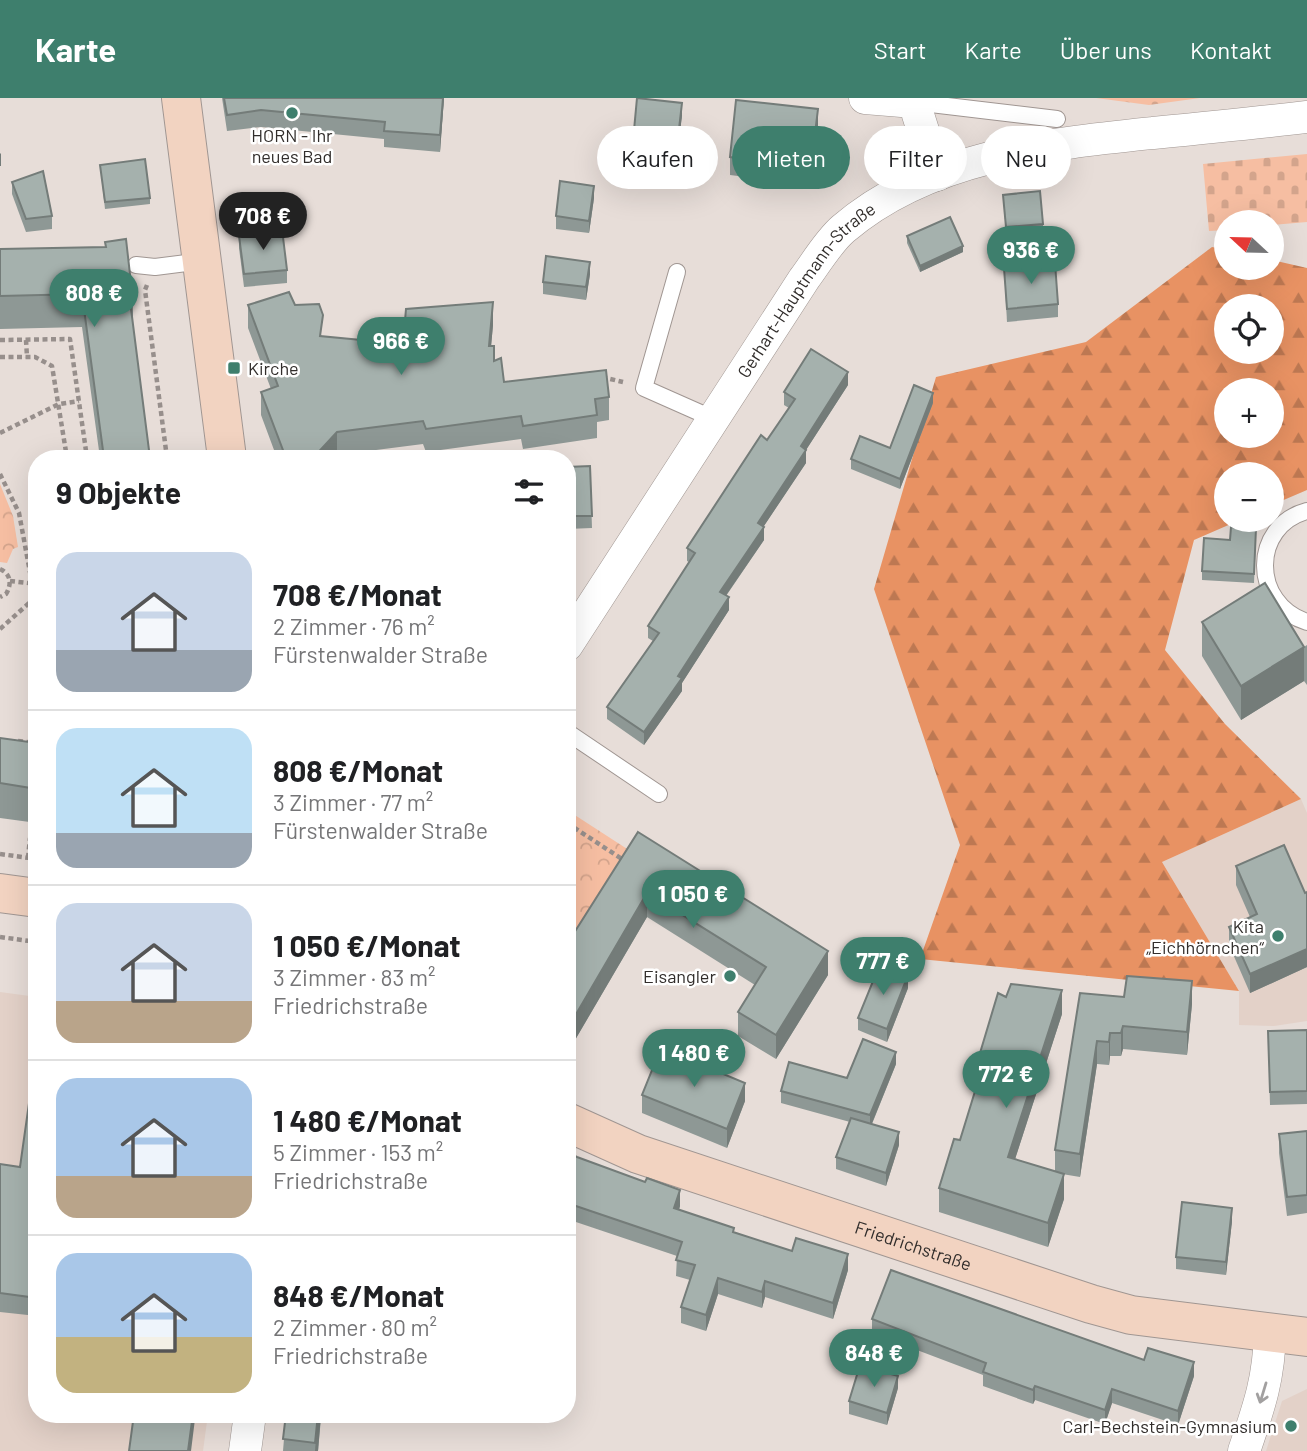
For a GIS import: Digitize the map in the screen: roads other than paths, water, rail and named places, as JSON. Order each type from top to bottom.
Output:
[{"type":"main road","points":[[181,98],[226,450]]},
{"type":"main road","points":[[0,893],[28,897]]},
{"type":"main road","name":"Friedrichstraße","points":[[576,1126],[638,1154],[1091,1304],[1131,1315],[1307,1337]]},
{"type":"street","points":[[865,98],[914,102],[922,126]]},
{"type":"street","name":"Gerhart-Hauptmann-Straße","points":[[967,165],[997,155],[1078,140],[1307,117]]},
{"type":"street","name":"Gerhart-Hauptmann-Straße","points":[[576,650],[714,419],[804,279],[842,230],[884,200],[907,189]]},
{"type":"street","points":[[1244,1451],[1265,1389],[1269,1369],[1270,1332]]},
{"type":"street","points":[[245,1451],[249,1423]]},
{"type":"lane","points":[[914,102],[1057,119]]},
{"type":"lane","points":[[136,265],[155,267],[202,261]]},
{"type":"lane","points":[[677,272],[644,388],[714,419]]},
{"type":"lane","points":[[1307,511],[1300,513],[1275,533],[1264,557],[1263,595],[1296,618],[1307,622]]},
{"type":"lane","points":[[576,738],[659,794]]},
{"type":"place","name":"HORN - Ihr neues Bad","points":[[292,113]]},
{"type":"place","name":"Kirche","points":[[234,368]]},
{"type":"place","name":"Kita „Eichhörnchen“","points":[[1278,936]]},
{"type":"place","name":"Eisangler","points":[[730,976]]},
{"type":"place","name":"Carl-Bechstein-Gymnasium","points":[[1291,1426]]}]
